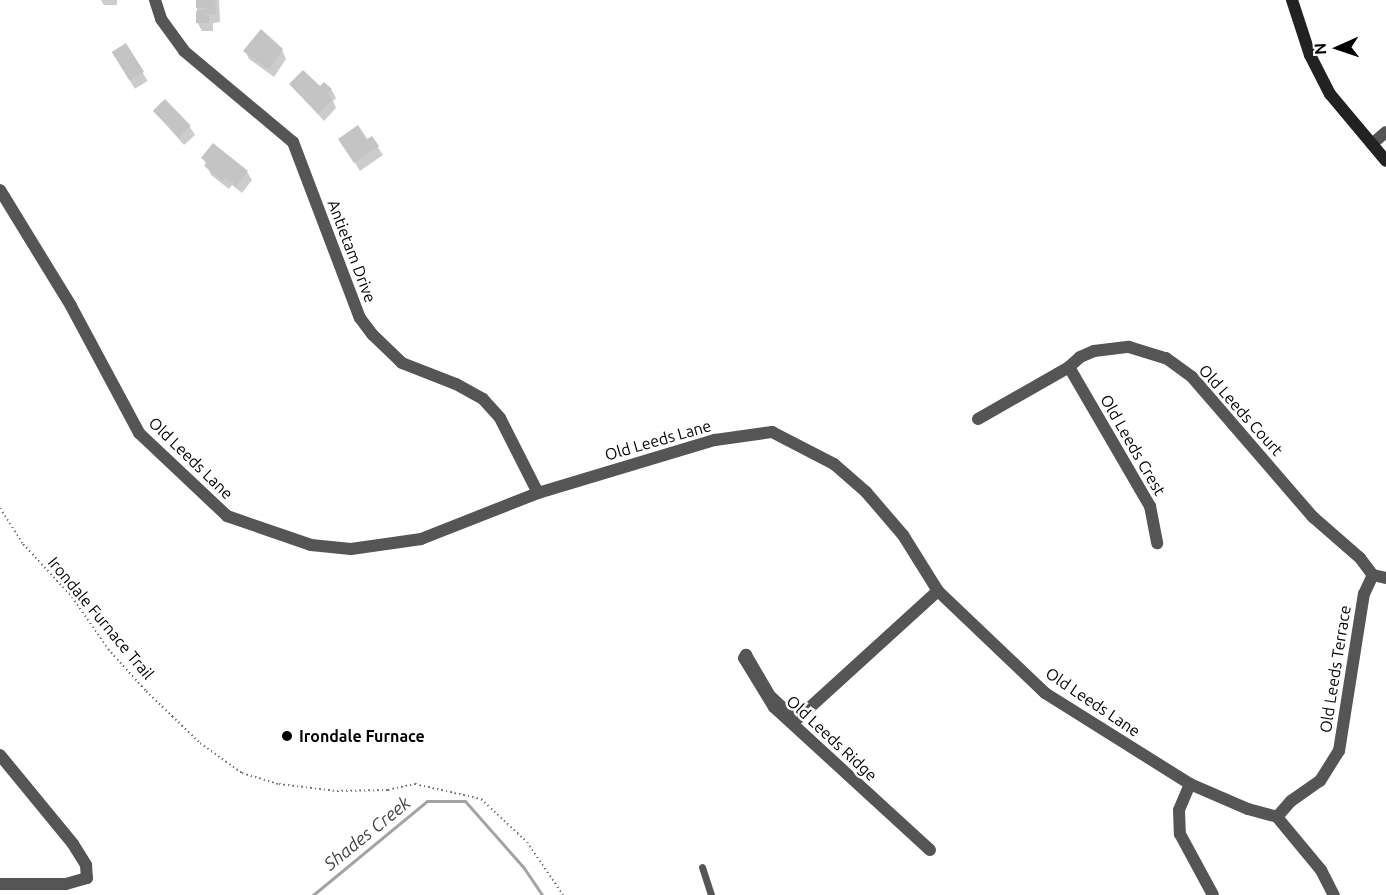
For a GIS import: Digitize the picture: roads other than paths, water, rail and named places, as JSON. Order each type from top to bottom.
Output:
[{"type":"main road","points":[[1292,0],[1310,56],[1330,94],[1386,161]]},
{"type":"street","name":"Antietam Drive","points":[[155,0],[161,19],[184,51],[293,142],[360,318],[373,335],[402,363],[456,384],[483,399],[500,418],[538,493]]},
{"type":"street","points":[[1372,144],[1386,132]]},
{"type":"street","name":"Old Leeds Lane","points":[[0,190],[71,306],[139,433],[227,516],[311,545],[351,549],[421,539],[538,493],[715,440],[772,432],[834,464],[850,477],[903,535],[938,591],[1045,693],[1190,784],[1248,809],[1277,817]]},
{"type":"street","name":"Old Leeds Court","points":[[978,418],[1069,367],[1080,357],[1094,351],[1129,347],[1166,358],[1192,377],[1313,517],[1380,577]]},
{"type":"street","name":"Old Leeds Crest","points":[[1069,367],[1150,506],[1157,543]]},
{"type":"street","name":"Old Leeds Terrace","points":[[1277,817],[1291,801],[1320,781],[1339,751],[1364,594],[1380,577]]},
{"type":"street","name":"Old Leeds Ridge","points":[[930,850],[774,706],[744,658],[746,655],[770,696],[796,720],[938,591]]},
{"type":"street","points":[[0,755],[73,844],[87,865],[87,878],[78,883],[0,884]]},
{"type":"street","points":[[1190,784],[1179,810],[1180,834],[1213,895]]},
{"type":"street","points":[[1277,817],[1321,870],[1334,895]]},
{"type":"lane","points":[[702,867],[711,895]]},
{"type":"waterway","name":"Shades Creek","points":[[313,895],[427,801],[465,801],[524,868],[542,895]]},
{"type":"place","name":"Irondale Furnace","points":[[287,736]]}]
